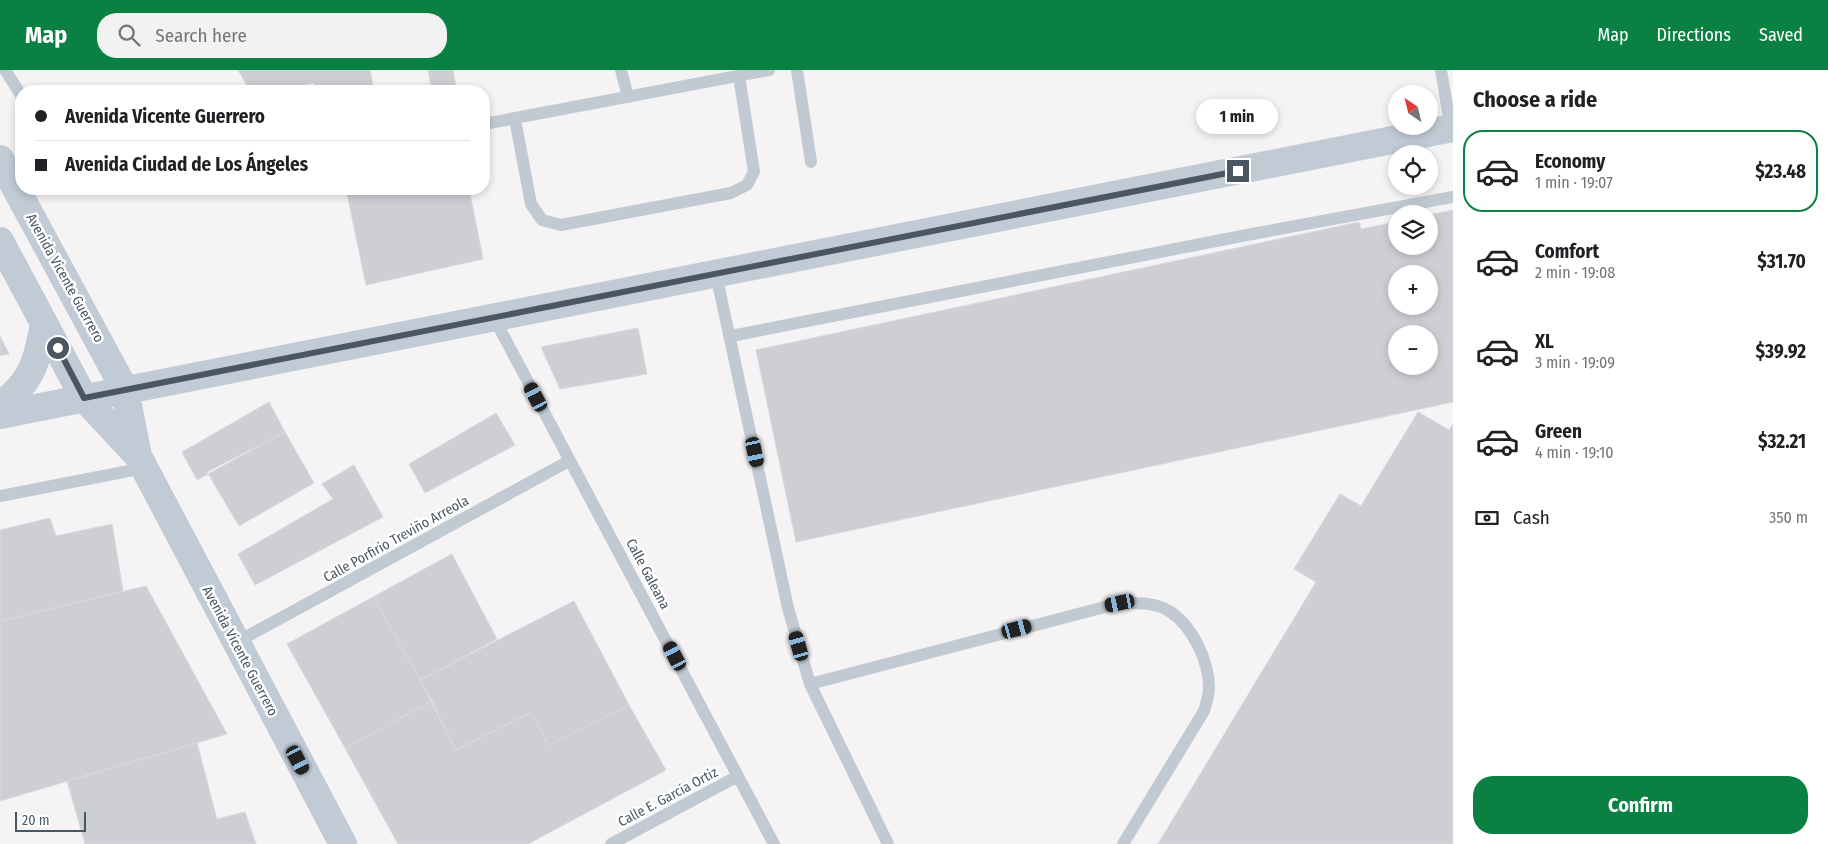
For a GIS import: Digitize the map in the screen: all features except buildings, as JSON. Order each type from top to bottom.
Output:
[{"type":"street","points":[[0,415],[1452,128]]},
{"type":"street","name":"Avenida Vicente Guerrero","points":[[0,159],[15,187]]},
{"type":"street","name":"Avenida Vicente Guerrero","points":[[19,195],[125,390],[141,462]]},
{"type":"street","name":"Avenida Vicente Guerrero","points":[[0,241],[84,398],[141,462],[343,844]]},
{"type":"street","points":[[0,405],[20,390],[35,365],[44,323]]},
{"type":"lane","points":[[5,70],[15,86]]},
{"type":"lane","points":[[621,70],[628,97]]},
{"type":"lane","points":[[490,123],[769,70]]},
{"type":"lane","points":[[797,70],[811,162]]},
{"type":"lane","points":[[1441,70],[1452,128]]},
{"type":"lane","points":[[515,118],[531,204],[535,213],[542,220],[550,224],[570,224],[731,193],[747,185],[754,172],[739,76]]},
{"type":"lane","points":[[731,336],[1252,234],[1453,198]]},
{"type":"lane","points":[[716,274],[731,336],[788,608],[810,684],[888,844]]},
{"type":"lane","name":"Calle Galeana","points":[[494,318],[774,844]]},
{"type":"lane","name":"Calle Porfirio Treviño Arreola","points":[[236,643],[570,460]]},
{"type":"lane","points":[[0,496],[141,462]]},
{"type":"lane","points":[[810,684],[1120,603],[1146,603],[1169,610],[1186,626],[1198,645],[1205,665],[1209,689],[1204,711],[1123,844]]},
{"type":"lane","name":"Calle E. García Ortiz","points":[[611,844],[738,776]]},
{"type":"route","points":[[58,348],[84,398],[1238,171]]}]
